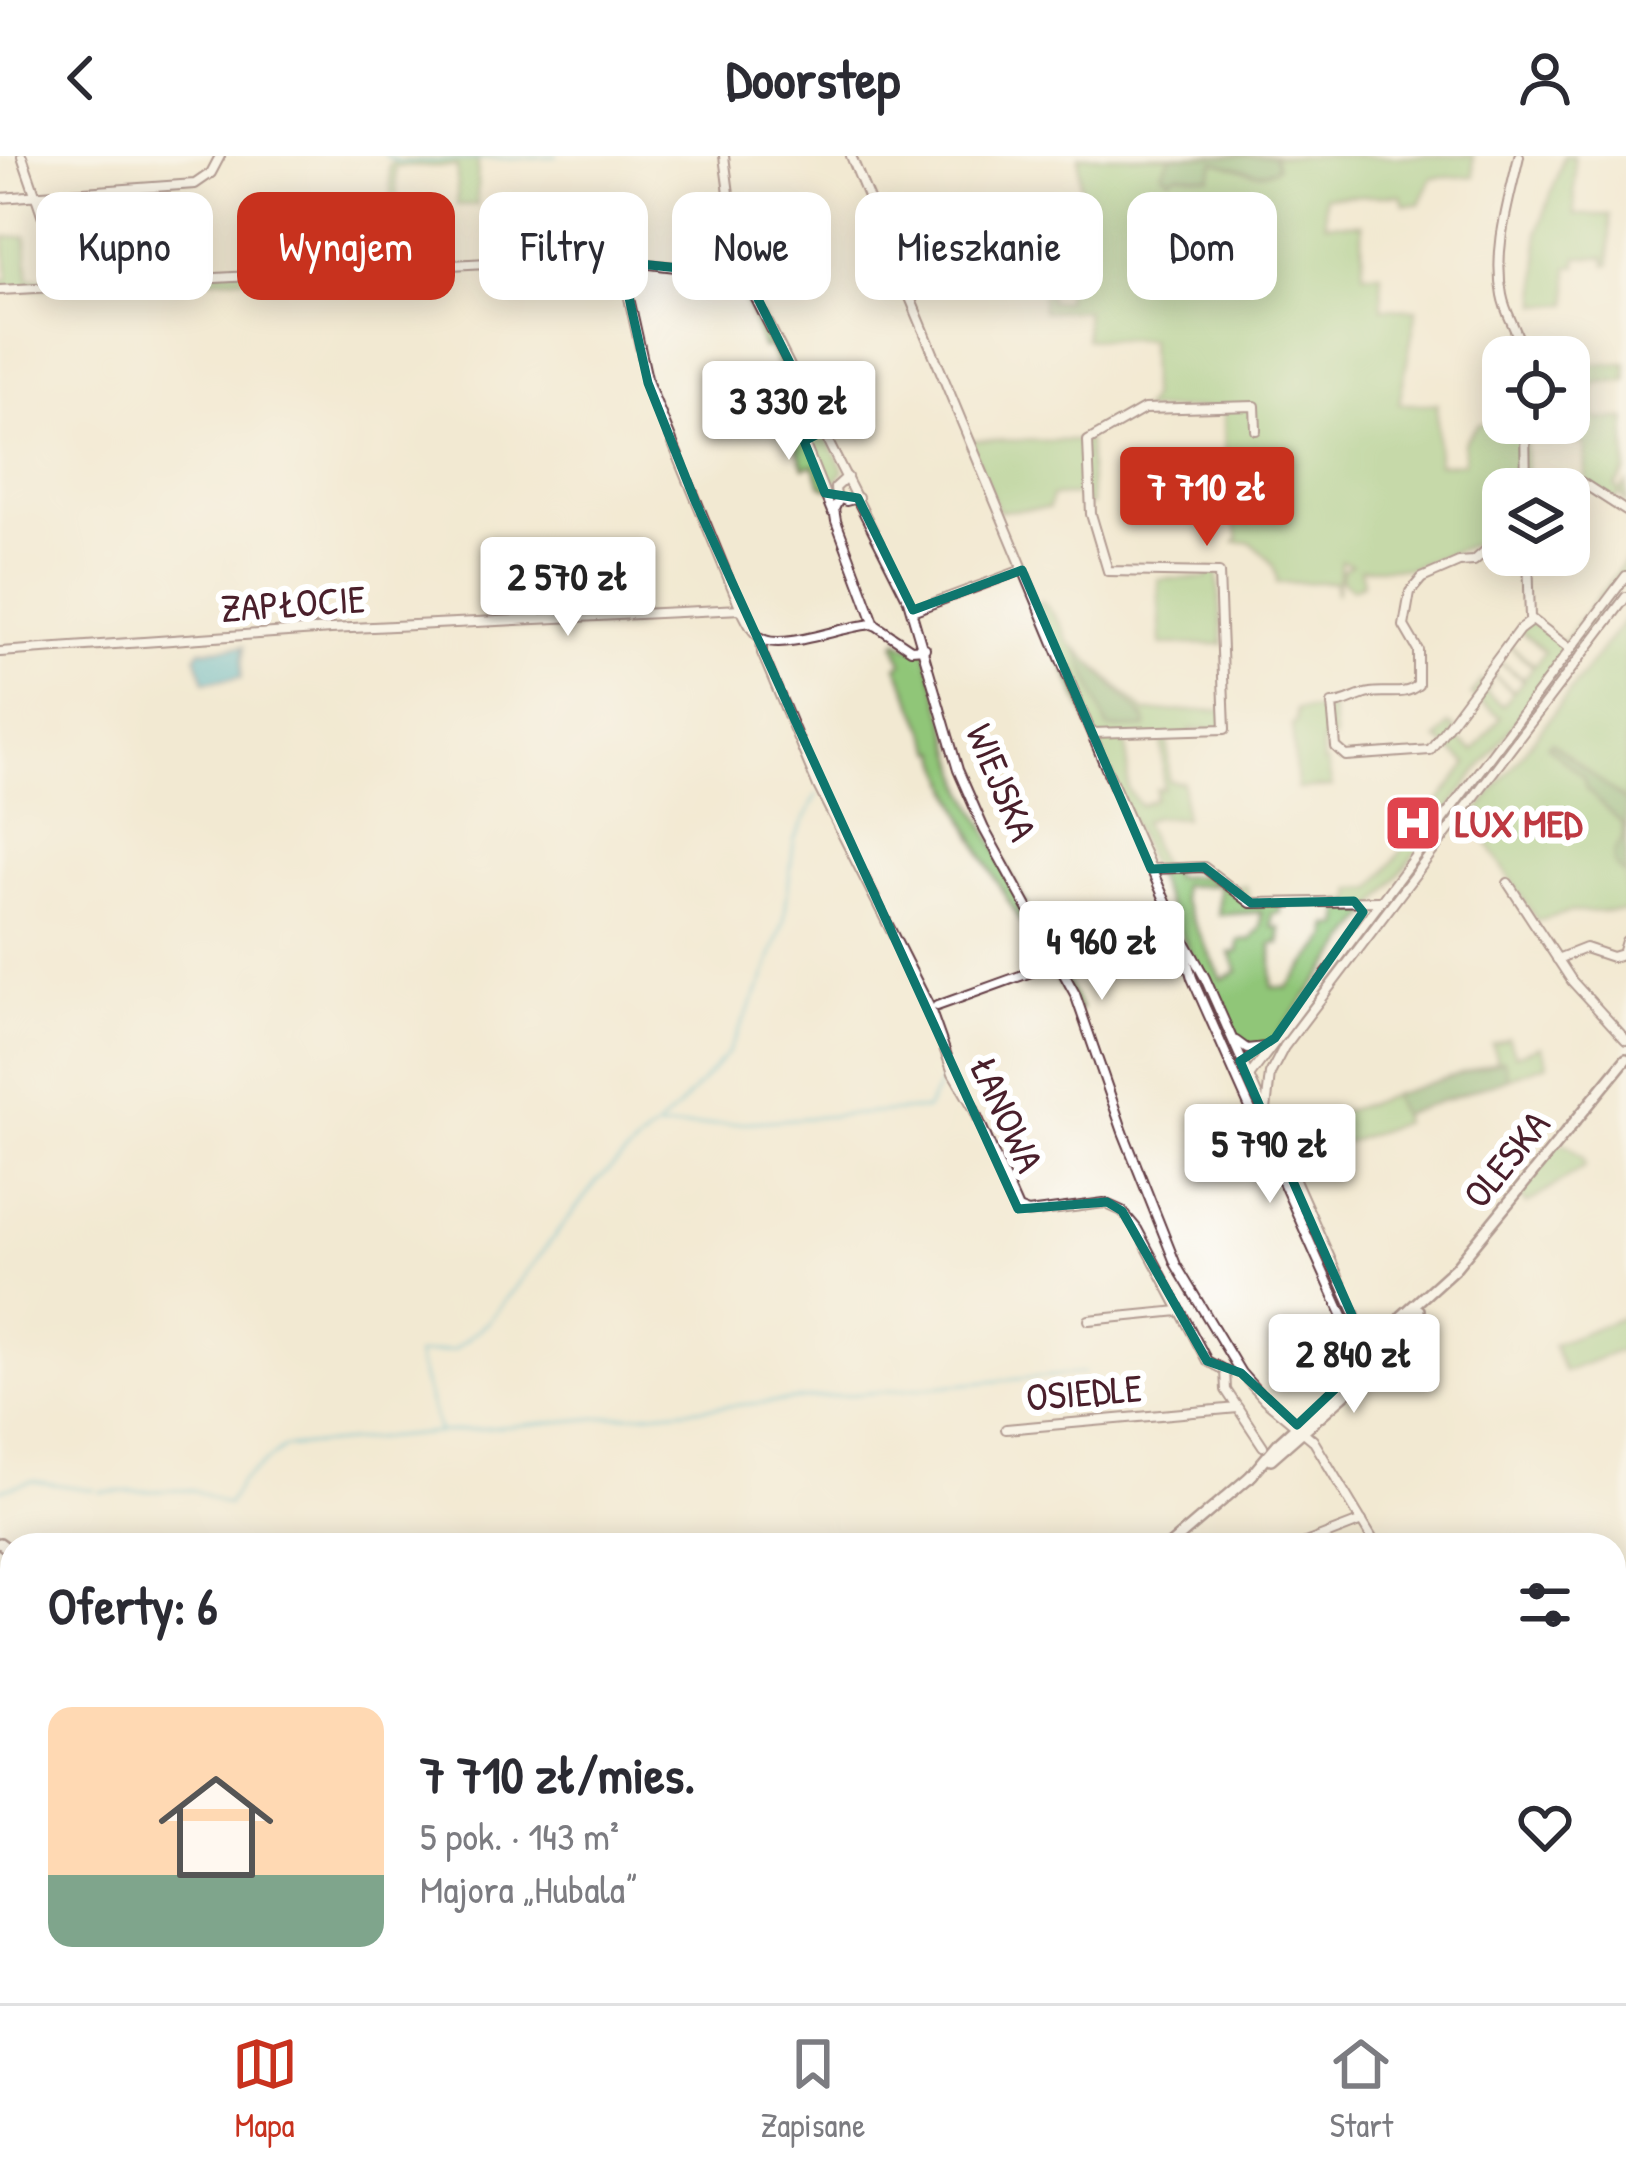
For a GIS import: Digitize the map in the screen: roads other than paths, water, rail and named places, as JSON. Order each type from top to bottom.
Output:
[{"type":"main road","name":"OLESKA","points":[[1184,1533],[1249,1478],[1368,1363],[1626,1058]]},
{"type":"main road","name":"OLESKA","points":[[1368,1363],[1402,1316],[1429,1296]]},
{"type":"main road","name":"OLESKA","points":[[1249,1478],[1283,1438],[1301,1427]]},
{"type":"street","points":[[22,156],[36,199]]},
{"type":"street","points":[[0,198],[195,184],[211,173],[220,156]]},
{"type":"street","name":"WIEJSKA","points":[[724,156],[729,192]]},
{"type":"street","points":[[851,156],[1151,869],[1248,1071],[1354,1312],[1368,1363]]},
{"type":"street","points":[[1519,156],[1500,248],[1502,294],[1521,336]]},
{"type":"street","points":[[213,279],[479,263]]},
{"type":"street","points":[[0,290],[36,288]]},
{"type":"street","points":[[629,300],[648,383],[741,609],[761,638],[782,641],[875,625]]},
{"type":"street","name":"WIEJSKA","points":[[758,300],[912,611],[966,791],[1076,995],[1168,1248],[1234,1364],[1275,1409],[1301,1427]]},
{"type":"street","points":[[1092,733],[1226,729],[1217,571],[1108,571],[1091,514],[1088,441],[1148,409],[1255,406],[1256,430]]},
{"type":"street","points":[[824,431],[803,440],[875,625],[911,650],[925,649]]},
{"type":"street","points":[[836,521],[837,495],[847,477]]},
{"type":"street","points":[[821,484],[837,495],[858,498]]},
{"type":"street","points":[[1590,488],[1626,512]]},
{"type":"street","points":[[1482,555],[1432,573],[1414,587],[1404,629],[1418,650],[1418,685],[1412,691],[1365,693],[1346,704],[1332,704],[1336,747],[1346,756],[1427,752],[1520,628],[1532,621]]},
{"type":"street","points":[[912,611],[1022,570]]},
{"type":"street","points":[[1529,576],[1532,621]]},
{"type":"street","points":[[1247,1102],[1248,1071],[1626,576]]},
{"type":"street","points":[[1266,1118],[1268,1081],[1284,1047],[1626,596]]},
{"type":"street","name":"ZAPŁOCIE","points":[[0,652],[331,629],[741,609]]},
{"type":"street","points":[[1532,621],[1570,649]]},
{"type":"street","name":"ŁANOWA","points":[[761,638],[762,653],[818,786],[929,1006],[953,1072],[1018,1209],[1028,1214],[1104,1203],[1116,1206],[1137,1229],[1208,1361],[1224,1370]]},
{"type":"street","points":[[1151,869],[1204,867],[1251,903],[1379,901]]},
{"type":"street","points":[[1508,883],[1595,1010],[1626,1040]]},
{"type":"street","points":[[1354,901],[1364,921]]},
{"type":"street","points":[[1178,929],[1192,978],[1368,1363]]},
{"type":"street","points":[[1557,959],[1585,947],[1614,957],[1622,954],[1626,941]]},
{"type":"street","points":[[937,1006],[1059,962]]},
{"type":"street","points":[[1227,1026],[1247,1049],[1262,1049],[1276,1038]]},
{"type":"street","points":[[1248,1071],[1284,1047]]},
{"type":"street","points":[[1226,1052],[1248,1071]]},
{"type":"street","points":[[1090,1320],[1179,1311]]},
{"type":"street","points":[[1354,1312],[1375,1330],[1402,1316]]},
{"type":"street","points":[[1234,1364],[1224,1370],[1226,1390],[1263,1446]]},
{"type":"street","name":"OSIEDLE","points":[[1006,1429],[1238,1408]]},
{"type":"street","name":"WIEJSKA","points":[[1275,1409],[1284,1427],[1283,1438]]},
{"type":"street","points":[[1301,1427],[1369,1533]]},
{"type":"street","points":[[1332,1533],[1362,1522]]},
{"type":"water","points":[[244,646],[241,678],[205,682],[196,656],[200,650]]},
{"type":"waterway","points":[[385,156],[401,162],[557,156]]},
{"type":"waterway","points":[[439,1433],[416,1355],[453,1350],[488,1322],[598,1180],[677,1109],[727,1054],[764,979],[784,921],[794,840],[817,795]]},
{"type":"waterway","points":[[658,1129],[926,1109],[946,1073]]},
{"type":"waterway","points":[[100,1492],[194,1490],[227,1505],[241,1481],[285,1447],[1084,1373]]},
{"type":"waterway","points":[[0,1490],[32,1481],[95,1490]]},
{"type":"place","name":"LUX MED","points":[[1413,823]]}]
